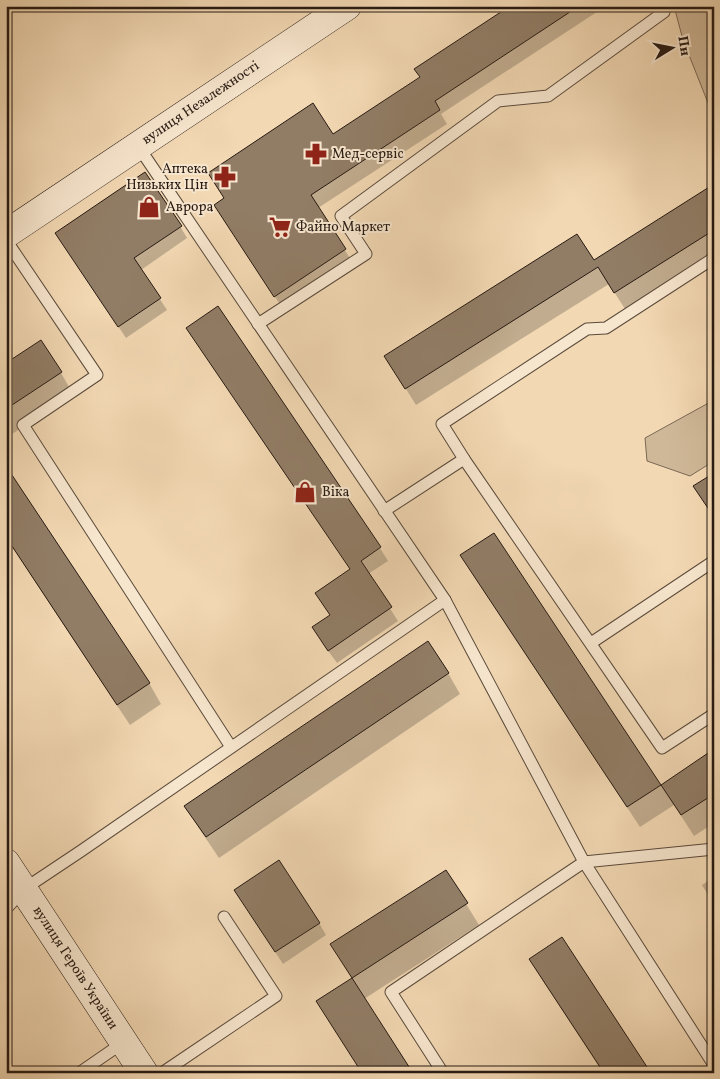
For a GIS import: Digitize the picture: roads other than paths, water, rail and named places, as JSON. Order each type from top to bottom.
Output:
[{"type":"main road","name":"вулиця Незалежності","points":[[6,234],[347,6]]},
{"type":"main road","name":"вулиця Героїв України","points":[[6,862],[15,899],[124,1042],[144,1073]]},
{"type":"lane","points":[[258,324],[366,254],[341,216],[498,101],[548,96],[664,12],[660,6]]},
{"type":"lane","points":[[138,146],[445,600],[584,862],[714,1065]]},
{"type":"lane","points":[[6,240],[97,375],[22,425],[232,747]]},
{"type":"lane","points":[[714,258],[606,328],[587,329],[442,424],[662,748],[714,714]]},
{"type":"lane","points":[[384,511],[464,459]]},
{"type":"lane","points":[[591,643],[714,561]]},
{"type":"lane","points":[[15,899],[81,851],[445,600]]},
{"type":"lane","points":[[443,1073],[391,992],[584,862],[714,849]]},
{"type":"lane","points":[[162,1073],[276,996],[224,917]]},
{"type":"lane","points":[[79,1073],[124,1042]]},
{"type":"place","name":"Мед-сервіс","points":[[316,154]]},
{"type":"place","name":"Аптека Низьких Цін","points":[[225,177]]},
{"type":"place","name":"Аврора","points":[[149,207]]},
{"type":"place","name":"Файно Маркет","points":[[280,227]]},
{"type":"place","name":"Віка","points":[[305,492]]}]
